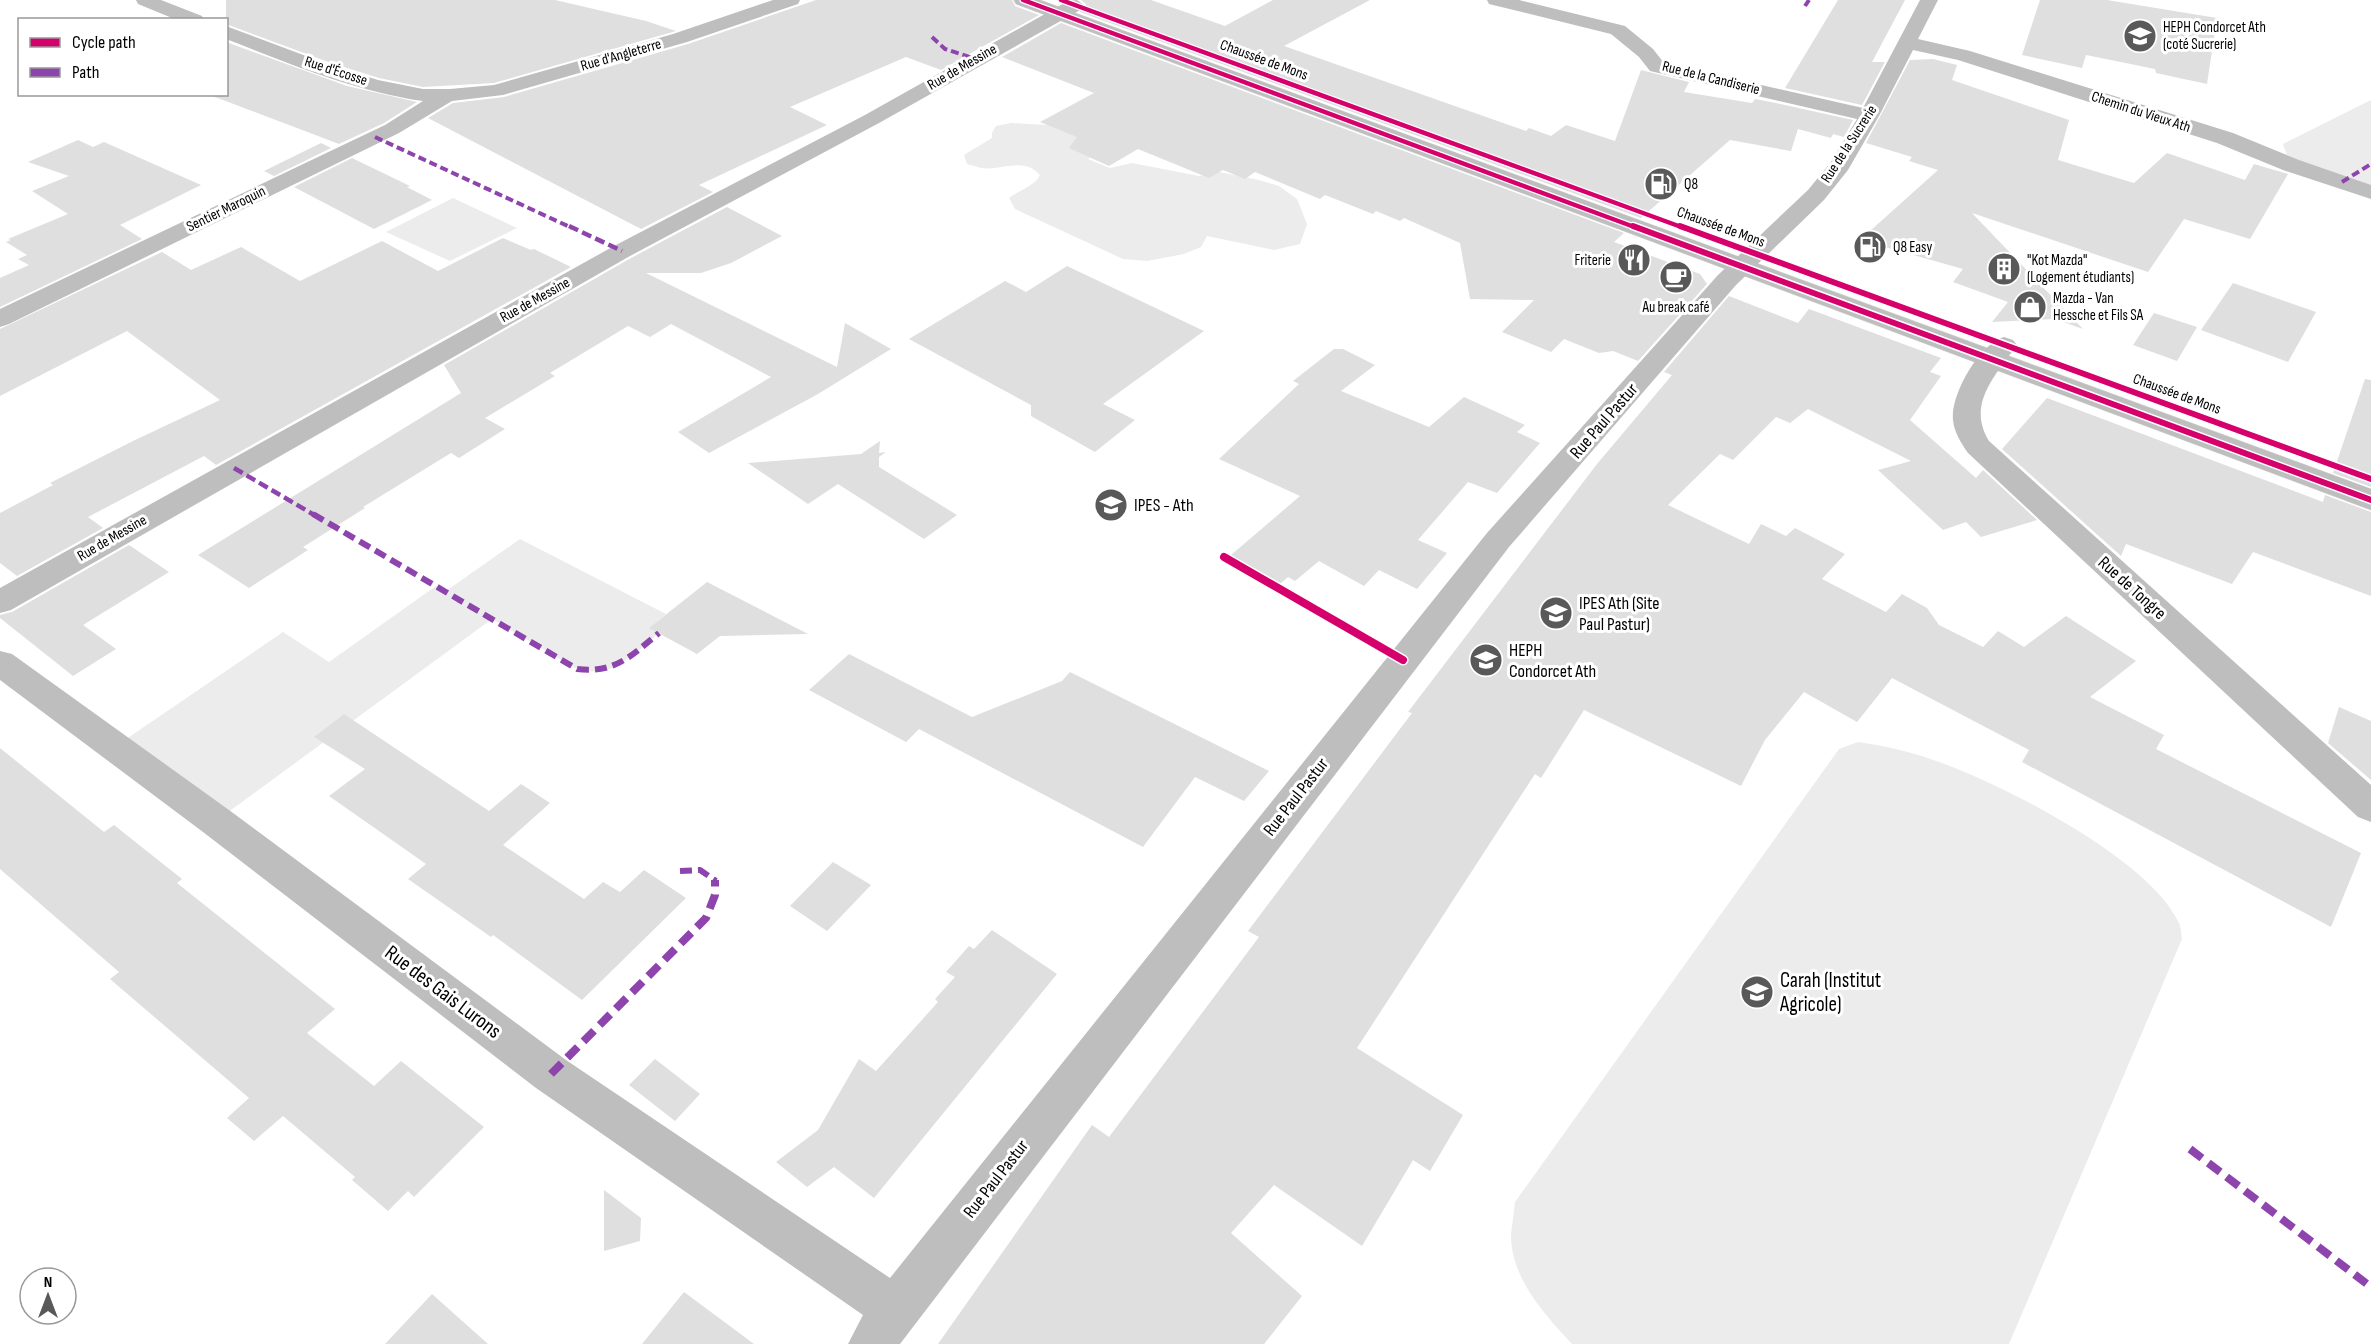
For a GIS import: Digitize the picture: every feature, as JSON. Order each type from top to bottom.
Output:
[{"type":"street","points":[[145,0],[190,18]]},
{"type":"street","name":"Rue d'Angleterre","points":[[448,95],[496,91],[680,38],[791,0]]},
{"type":"street","name":"Chaussée de Mons","points":[[1023,0],[1065,6],[1998,352],[2371,479]]},
{"type":"street","name":"Rue de la Candiserie","points":[[1496,0],[1618,30],[1646,53],[1657,67],[1869,116]]},
{"type":"street","name":"Rue de la Sucrerie","points":[[1747,260],[1816,195],[1840,165],[1909,43],[1929,0]]},
{"type":"street","name":"Rue de Messine","points":[[0,602],[622,251],[872,120],[1065,6]]},
{"type":"street","name":"Rue d'Écosse","points":[[228,33],[332,72],[405,92],[448,95]]},
{"type":"street","name":"Chemin du Vieux Ath","points":[[1909,43],[1963,55],[2224,138],[2291,165],[2371,192]]},
{"type":"street","name":"Sentier Maroquin","points":[[0,319],[392,129],[448,95]]},
{"type":"street","name":"Rue Paul Pastur","points":[[872,1344],[895,1310],[1498,540],[1747,260]]},
{"type":"street","name":"Chaussée de Mons","points":[[1998,352],[2371,500]]},
{"type":"street","name":"Rue de Tongre","points":[[1998,352],[1969,395],[1968,429],[1978,447],[2371,807]]},
{"type":"street","name":"Rue des Gais Lurons","points":[[0,663],[216,820],[551,1074],[895,1310]]},
{"type":"shaded area","points":[[2371,100],[2371,192],[2287,155],[2283,144]]},
{"type":"shaded area","points":[[1011,123],[1048,125],[1120,139],[1088,159],[1110,168],[1132,163],[1199,176],[1219,172],[1279,186],[1297,199],[1307,224],[1300,244],[1274,250],[1207,236],[1201,247],[1184,254],[1147,261],[1123,259],[1015,209],[1009,198],[1038,179],[1040,175],[1033,169],[1019,165],[981,168],[967,164],[964,155],[992,138],[996,126]]},
{"type":"shaded area","points":[[453,198],[517,228],[450,261],[386,232]]},
{"type":"shaded area","points":[[520,539],[666,614],[653,625],[662,630],[620,664],[606,670],[591,671],[577,669],[492,619],[216,821],[116,746],[283,632],[329,662],[436,586],[446,591]]},
{"type":"shaded area","points":[[1858,742],[1922,756],[1970,774],[2073,827],[2137,873],[2162,897],[2180,927],[2182,939],[2009,1344],[1572,1344],[1540,1308],[1517,1266],[1512,1251],[1511,1235],[1515,1202],[1839,749]]},
{"type":"building","points":[[226,0],[555,0],[646,21],[676,31],[494,83],[423,87],[379,78],[331,63],[228,25],[228,18],[226,18]]},
{"type":"building","points":[[816,0],[1012,0],[1015,6],[1039,15],[941,70],[906,57],[790,107],[827,125],[699,185],[713,192],[641,229],[428,118],[453,103],[504,97],[688,44]]},
{"type":"building","points":[[1081,0],[1151,0],[1225,26],[1273,0],[1370,0],[1284,46],[1526,131],[1529,128],[1551,136],[1566,125],[1615,141],[1641,70],[1689,82],[1684,92],[1752,103],[1755,99],[1853,120],[1844,137],[1833,134],[1831,138],[1798,129],[1791,151],[1730,140],[1641,218],[1080,12],[1086,4]]},
{"type":"building","points":[[1838,0],[1905,0],[1872,62],[1885,62],[1862,105],[1785,88]]},
{"type":"building","points":[[2040,0],[2107,0],[2217,18],[2207,84],[2156,73],[2155,69],[2086,55],[2082,68],[2022,55]]},
{"type":"building","points":[[1061,23],[1624,233],[1614,242],[1700,274],[1707,284],[1638,361],[1613,351],[1599,353],[1564,339],[1551,352],[1502,332],[1534,300],[1470,299],[1460,243],[1404,218],[1400,221],[1376,211],[1373,214],[1325,195],[1320,199],[1255,172],[1245,179],[1223,170],[1209,178],[1138,149],[1109,166],[1069,148],[1077,137],[1040,122],[1094,93],[1002,57]]},
{"type":"building","points":[[228,43],[347,86],[417,102],[384,123],[339,144],[212,96],[228,96]]},
{"type":"building","points":[[1933,59],[1957,65],[1952,80],[2069,120],[2058,160],[2134,183],[2167,153],[2245,180],[2254,164],[2288,174],[2250,239],[2184,219],[2148,272],[1972,213],[2083,329],[2055,319],[1992,322],[2008,302],[1953,282],[1963,269],[1860,240],[1938,170],[1909,161],[1912,157],[1866,143],[1910,60]]},
{"type":"building","points":[[78,140],[93,147],[104,142],[201,185],[120,225],[142,239],[0,307],[0,278],[29,265],[18,259],[27,255],[6,242],[11,240],[8,239],[68,214],[32,191],[69,176],[28,162]]},
{"type":"building","points":[[321,143],[331,148],[274,176],[264,171]]},
{"type":"building","points":[[352,158],[410,186],[407,187],[432,200],[374,229],[294,187]]},
{"type":"building","points":[[727,207],[782,236],[731,263],[701,273],[646,273],[837,367],[845,323],[891,349],[818,394],[709,453],[678,432],[771,377],[671,324],[650,337],[628,326],[550,373],[555,376],[485,418],[505,429],[459,458],[451,453],[363,507],[365,508],[303,547],[308,550],[249,588],[198,555],[461,393],[444,365],[631,258]]},
{"type":"building","points":[[503,238],[531,250],[534,249],[571,267],[216,465],[204,456],[88,517],[103,528],[17,576],[0,563],[0,513],[53,485],[50,483],[220,400],[127,331],[0,396],[0,329],[162,252],[191,270],[241,247],[300,281],[382,241],[438,271]]},
{"type":"building","points":[[1067,266],[1204,331],[1103,404],[1135,420],[1095,452],[1031,416],[1031,405],[909,339],[1005,281],[1026,292]]},
{"type":"building","points":[[2233,283],[2316,312],[2288,362],[2201,330]]},
{"type":"building","points":[[1729,296],[1798,323],[1809,309],[1941,358],[1930,372],[1941,376],[1910,420],[1976,478],[1983,470],[2037,520],[1981,537],[1966,522],[1943,530],[1878,470],[1911,461],[1808,409],[1790,423],[1776,417],[1733,460],[1720,454],[1668,505],[1749,544],[1761,524],[1786,536],[1795,528],[1845,554],[1822,579],[1886,612],[1902,594],[1927,608],[1939,625],[1983,647],[1998,631],[2024,647],[2066,616],[2136,661],[2090,697],[2164,735],[2156,749],[2361,853],[2331,927],[2022,762],[2029,750],[1892,678],[1857,722],[1804,692],[1765,740],[1741,786],[1584,710],[1541,778],[1535,774],[1357,1048],[1463,1115],[1430,1171],[1413,1160],[1362,1246],[1274,1185],[1231,1233],[1302,1296],[1264,1344],[938,1344],[1092,1125],[1109,1137],[1259,937],[1248,931],[1412,713],[1408,712],[1597,464],[1672,375],[1664,372]]},
{"type":"building","points":[[2154,313],[2197,327],[2177,361],[2133,345]]},
{"type":"building","points":[[1334,349],[1343,349],[1375,365],[1341,391],[1429,427],[1464,397],[1525,425],[1517,432],[1540,443],[1497,493],[1468,482],[1418,540],[1447,553],[1417,589],[1379,570],[1364,586],[1319,561],[1295,581],[1288,577],[1280,584],[1231,555],[1300,496],[1219,459],[1299,384],[1293,381]]},
{"type":"building","points":[[2365,379],[2371,380],[2371,487],[2333,473]]},
{"type":"building","points":[[2047,398],[2323,502],[2325,495],[2371,512],[2371,596],[2253,552],[2232,584],[2126,544],[2121,556],[2002,449]]},
{"type":"building","points":[[880,441],[879,453],[886,452],[879,457],[879,467],[957,515],[924,539],[838,484],[808,504],[748,463],[861,454]]},
{"type":"building","points":[[129,545],[169,572],[83,625],[116,649],[73,676],[0,618],[0,615],[12,612]]},
{"type":"building","points":[[707,582],[808,634],[720,636],[697,654],[649,628]]},
{"type":"building","points":[[849,654],[972,717],[1062,681],[1070,672],[1269,771],[1244,801],[1195,777],[1143,847],[919,729],[906,742],[809,690]]},
{"type":"building","points":[[2339,707],[2371,721],[2371,780],[2328,743]]},
{"type":"building","points":[[344,714],[489,811],[521,784],[550,803],[503,845],[584,899],[603,882],[620,892],[644,870],[686,898],[582,1000],[493,935],[491,937],[408,879],[426,864],[329,796],[365,769],[314,737]]},
{"type":"building","points":[[0,748],[104,832],[114,825],[182,879],[177,883],[335,1009],[307,1033],[374,1086],[401,1061],[484,1127],[414,1197],[408,1191],[388,1211],[352,1180],[355,1177],[283,1116],[254,1141],[227,1118],[249,1098],[110,979],[119,972],[0,869]]},
{"type":"building","points":[[833,862],[871,885],[827,931],[790,906]]},
{"type":"building","points":[[992,930],[1057,974],[874,1198],[834,1167],[807,1187],[776,1162],[818,1130],[859,1059],[876,1071],[938,1002],[935,999],[955,977],[946,972],[969,946],[974,949]]},
{"type":"building","points":[[655,1059],[700,1094],[675,1121],[629,1085]]},
{"type":"building","points":[[604,1190],[641,1218],[640,1241],[604,1251]]},
{"type":"building","points":[[684,1292],[754,1344],[642,1344]]},
{"type":"building","points":[[432,1294],[488,1344],[385,1344]]},
{"type":"marked path","points":[[1805,6],[1809,0]]},
{"type":"marked path","points":[[932,37],[939,46],[976,59]]},
{"type":"marked path","points":[[375,137],[622,251]]},
{"type":"marked path","points":[[2342,182],[2371,164]]},
{"type":"marked path","points":[[234,468],[577,669],[590,671],[612,667],[631,656],[659,633]]},
{"type":"marked path","points":[[551,1074],[706,918],[715,895],[716,881],[700,870],[680,871]]},
{"type":"marked path","points":[[2190,1149],[2371,1287]]},
{"type":"cycle path","points":[[1023,0],[2371,500]]},
{"type":"cycle path","points":[[1061,0],[2371,479]]},
{"type":"cycle path","points":[[1224,557],[1403,660]]},
{"type":"place","name":"HEPH Condorcet Ath (coté Sucrerie)","points":[[2140,36]]},
{"type":"place","name":"Q8","points":[[1661,184]]},
{"type":"place","name":"Q8 Easy","points":[[1870,247]]},
{"type":"place","name":"Friterie","points":[[1634,260]]},
{"type":"place","name":"\"Kot Mazda\" (Logement étudiants)","points":[[2004,269]]},
{"type":"place","name":"Au break café","points":[[1676,277]]},
{"type":"place","name":"Mazda - Van Hessche et Fils SA","points":[[2030,307]]},
{"type":"place","name":"IPES - Ath","points":[[1111,505]]},
{"type":"place","name":"IPES Ath (Site Paul Pastur)","points":[[1556,613]]},
{"type":"place","name":"HEPH Condorcet Ath","points":[[1486,660]]},
{"type":"place","name":"Carah (Institut Agricole)","points":[[1757,992]]}]
